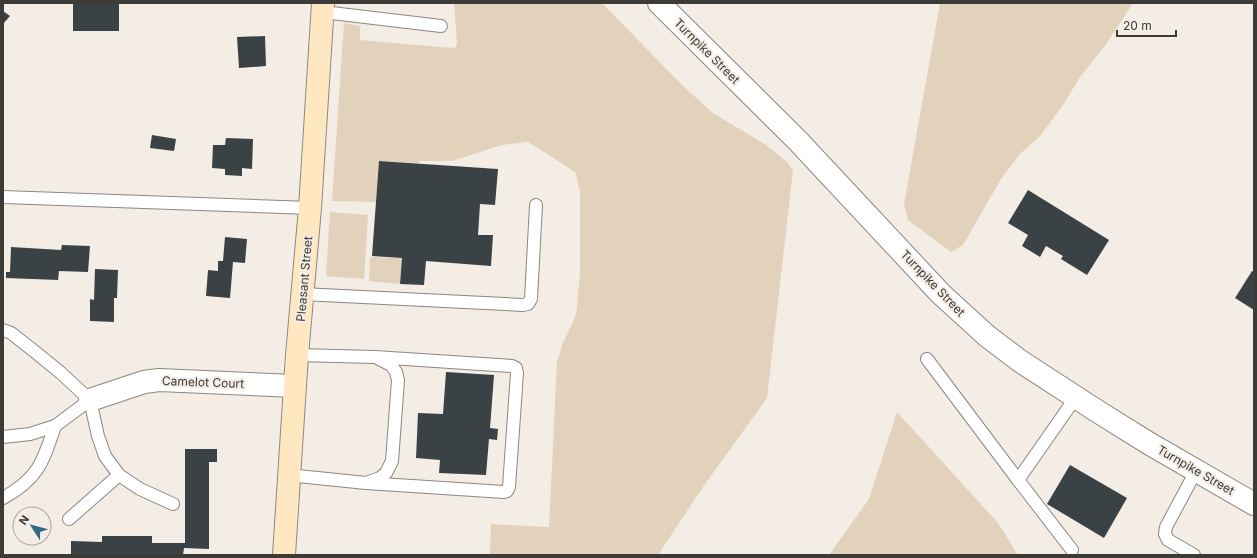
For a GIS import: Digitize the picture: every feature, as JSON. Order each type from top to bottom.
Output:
[{"type":"main road","name":"Pleasant Street","points":[[284,555],[294,386],[310,208],[323,8]]},
{"type":"street","name":"Turnpike Street","points":[[659,3],[798,141],[942,294],[987,336],[1015,357],[1150,444],[1254,504]]},
{"type":"street","name":"Camelot Court","points":[[90,400],[144,382],[159,380],[294,386]]},
{"type":"lane","points":[[323,8],[440,26]]},
{"type":"lane","points":[[3,197],[310,208]]},
{"type":"lane","points":[[302,294],[528,304],[531,299],[536,205]]},
{"type":"lane","points":[[3,330],[11,333],[34,351],[90,400],[98,436],[105,456],[119,475],[140,489],[173,504]]},
{"type":"lane","points":[[288,475],[366,483],[504,492],[507,491],[509,487],[517,372],[516,368],[375,357],[297,355]]},
{"type":"lane","points":[[366,483],[380,478],[386,473],[392,461],[398,380],[392,365],[375,357]]},
{"type":"lane","points":[[928,359],[1072,550]]},
{"type":"lane","points":[[1018,480],[1076,397]]},
{"type":"lane","points":[[3,437],[30,434],[55,426],[90,400]]},
{"type":"lane","points":[[3,498],[27,482],[38,470],[46,453],[55,426]]},
{"type":"lane","points":[[1194,555],[1168,540],[1165,534],[1166,527],[1196,471]]},
{"type":"lane","points":[[69,519],[119,475]]},
{"type":"shaded area","points":[[454,3],[602,3],[682,85],[713,113],[766,145],[787,162],[793,170],[767,398],[705,484],[658,555],[490,555],[491,524],[549,527],[557,362],[563,343],[576,315],[580,274],[580,194],[576,173],[528,142],[502,145],[452,161],[419,161],[419,163],[379,161],[376,202],[332,201],[344,23],[360,26],[360,40],[453,48],[456,47],[457,43]]},
{"type":"shaded area","points":[[940,3],[1133,3],[1105,46],[1080,77],[1063,105],[1040,136],[1020,154],[1001,179],[963,245],[951,252],[908,220],[904,204]]},
{"type":"shaded area","points":[[330,212],[368,215],[364,279],[326,276]]},
{"type":"shaded area","points":[[370,257],[402,258],[400,284],[369,281]]},
{"type":"shaded area","points":[[897,412],[998,523],[1018,555],[829,555],[869,499]]},
{"type":"building","points":[[73,3],[119,3],[119,31],[73,31]]},
{"type":"building","points":[[3,11],[10,16],[3,24]]},
{"type":"building","points":[[265,36],[266,66],[239,68],[237,37]]},
{"type":"building","points":[[152,135],[176,139],[174,151],[150,148]]},
{"type":"building","points":[[226,138],[253,139],[252,169],[242,168],[242,176],[225,175],[225,169],[212,168],[213,145],[225,145]]},
{"type":"building","points":[[379,161],[498,169],[495,205],[480,204],[478,235],[493,235],[491,266],[426,261],[424,285],[400,284],[402,258],[372,256]]},
{"type":"building","points":[[1028,190],[1109,240],[1087,275],[1061,259],[1063,256],[1046,246],[1040,257],[1022,246],[1028,235],[1008,223]]},
{"type":"building","points":[[225,237],[247,239],[245,263],[233,262],[230,298],[206,296],[208,270],[218,271],[218,261],[223,261]]},
{"type":"building","points":[[62,245],[90,246],[88,272],[59,271],[58,280],[6,278],[6,272],[10,272],[11,247],[61,250]]},
{"type":"building","points":[[95,269],[118,270],[117,298],[114,298],[114,322],[90,321],[90,299],[94,300]]},
{"type":"building","points":[[1252,271],[1254,272],[1254,310],[1235,298]]},
{"type":"building","points":[[446,372],[494,375],[490,428],[498,429],[497,440],[489,439],[486,475],[439,473],[440,460],[416,458],[418,413],[443,414]]},
{"type":"building","points":[[185,449],[217,449],[217,462],[209,462],[209,549],[184,548],[183,555],[71,555],[71,541],[102,542],[102,536],[152,536],[152,543],[185,543]]},
{"type":"building","points":[[1070,465],[1127,498],[1104,538],[1047,504]]}]
